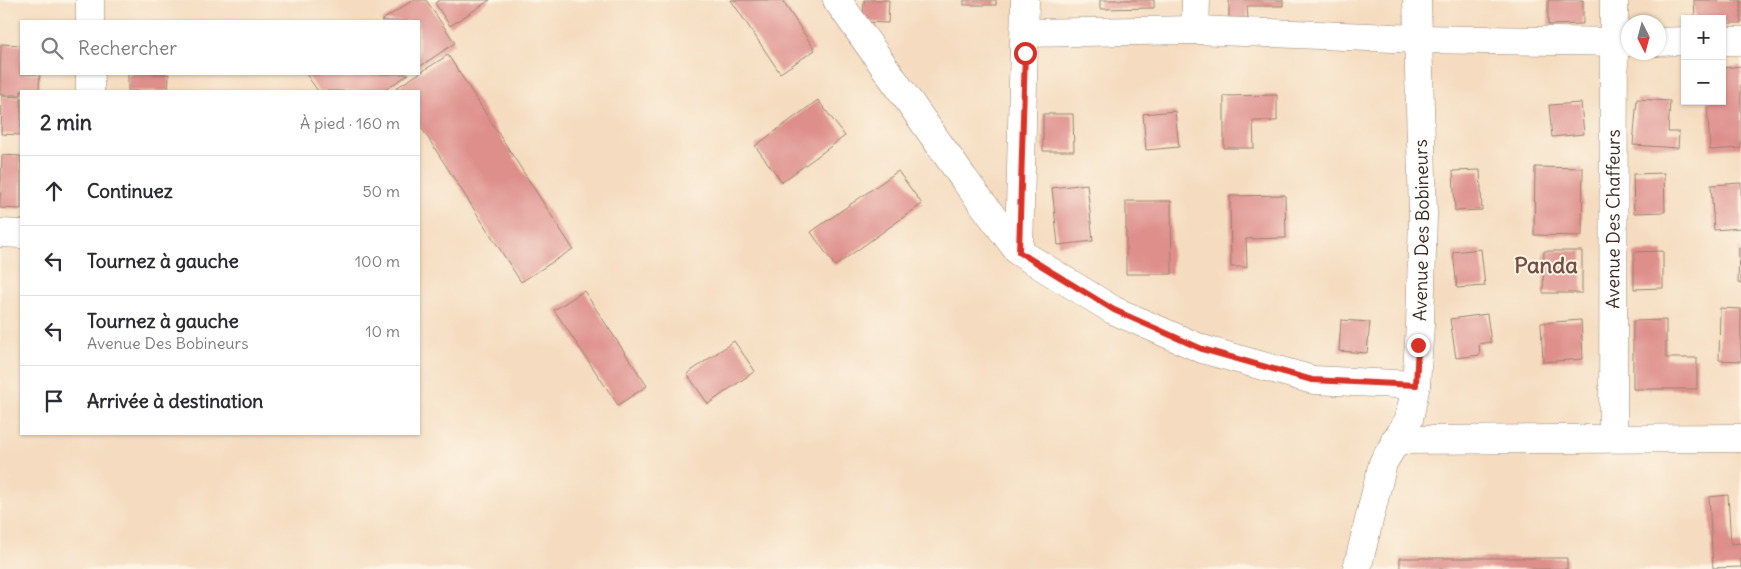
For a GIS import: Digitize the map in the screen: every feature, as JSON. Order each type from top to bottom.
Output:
[{"type":"street","points":[[90,0],[90,20]]},
{"type":"street","points":[[1019,252],[1025,0]]},
{"type":"street","points":[[1195,30],[1196,0]]},
{"type":"street","name":"Avenue Des Bobineurs","points":[[1356,569],[1383,463],[1409,419],[1416,385],[1420,325],[1423,214],[1417,0]]},
{"type":"street","name":"Avenue Des Chaffeurs","points":[[1614,0],[1621,37]]},
{"type":"street","points":[[843,4],[964,179],[1019,252],[1114,310],[1202,349],[1312,380],[1416,385]]},
{"type":"street","points":[[1025,33],[1195,30],[1417,39],[1621,42]]},
{"type":"street","points":[[1666,42],[1681,41]]},
{"type":"street","points":[[1726,41],[1741,41]]},
{"type":"street","name":"Avenue Des Chaffeurs","points":[[1613,438],[1622,60]]},
{"type":"street","points":[[90,75],[90,90]]},
{"type":"street","points":[[0,234],[20,234]]},
{"type":"street","points":[[1395,440],[1741,438]]},
{"type":"building","points":[[413,0],[426,0],[455,43],[420,66],[420,20],[383,20]]},
{"type":"building","points":[[440,0],[490,0],[450,26],[435,3]]},
{"type":"building","points":[[731,0],[782,0],[815,50],[780,73]]},
{"type":"building","points":[[864,0],[889,0],[888,23],[863,22]]},
{"type":"building","points":[[964,0],[996,0],[996,5],[964,5]]},
{"type":"building","points":[[1100,0],[1154,0],[1154,8],[1100,9]]},
{"type":"building","points":[[1229,0],[1283,0],[1283,6],[1247,6],[1248,19],[1229,19]]},
{"type":"building","points":[[1548,0],[1583,0],[1583,24],[1548,25]]},
{"type":"building","points":[[1694,0],[1741,0],[1741,23],[1726,23],[1726,15],[1695,15]]},
{"type":"building","points":[[1,44],[20,45],[20,75],[40,75],[39,90],[20,90],[20,95],[0,95]]},
{"type":"building","points":[[448,55],[573,249],[521,282],[420,126],[420,90],[397,90],[396,88],[416,75],[420,75],[420,73]]},
{"type":"building","points":[[1741,66],[1741,148],[1710,150],[1707,105],[1726,105],[1726,68]]},
{"type":"building","points":[[128,75],[169,75],[168,90],[128,90]]},
{"type":"building","points":[[307,75],[407,75],[385,90],[317,90]]},
{"type":"building","points":[[1277,95],[1277,121],[1253,121],[1254,148],[1224,148],[1224,96]]},
{"type":"building","points":[[2,96],[20,97],[20,135],[1,134]]},
{"type":"building","points":[[1637,99],[1670,101],[1668,132],[1679,132],[1678,148],[1633,145]]},
{"type":"building","points":[[818,100],[845,136],[782,182],[755,146]]},
{"type":"building","points":[[1581,103],[1584,134],[1552,137],[1549,105]]},
{"type":"building","points":[[1175,111],[1179,147],[1146,150],[1143,114]]},
{"type":"building","points":[[1043,114],[1073,114],[1074,151],[1043,151]]},
{"type":"building","points":[[2,155],[20,156],[20,209],[0,208]]},
{"type":"building","points":[[1535,167],[1583,168],[1582,236],[1534,235]]},
{"type":"building","points":[[1480,170],[1482,210],[1455,211],[1453,171]]},
{"type":"building","points":[[898,171],[922,204],[835,266],[811,232]]},
{"type":"building","points":[[1664,173],[1665,212],[1634,213],[1633,174]]},
{"type":"building","points":[[1741,183],[1741,228],[1714,230],[1711,185]]},
{"type":"building","points":[[1087,184],[1093,241],[1058,245],[1052,188]]},
{"type":"building","points":[[1285,195],[1286,238],[1246,239],[1247,267],[1231,267],[1230,196]]},
{"type":"building","points":[[1126,201],[1171,201],[1172,274],[1126,274]]},
{"type":"building","points":[[1739,248],[1741,248],[1741,284],[1738,283]]},
{"type":"building","points":[[1481,249],[1485,286],[1457,288],[1453,252]]},
{"type":"building","points":[[1544,251],[1582,251],[1582,293],[1543,293]]},
{"type":"building","points":[[1663,251],[1663,288],[1634,289],[1634,252]]},
{"type":"building","points":[[584,291],[647,386],[618,405],[554,310]]},
{"type":"building","points":[[1720,308],[1741,309],[1741,361],[1719,360]]},
{"type":"building","points":[[1487,314],[1491,342],[1479,344],[1480,355],[1456,358],[1450,319]]},
{"type":"building","points":[[1341,320],[1370,322],[1367,353],[1339,351]]},
{"type":"building","points":[[1581,320],[1583,359],[1543,362],[1541,323]]},
{"type":"building","points":[[1666,320],[1666,358],[1697,358],[1697,389],[1633,389],[1633,321]]},
{"type":"building","points":[[734,341],[755,371],[708,404],[687,374]]},
{"type":"building","points":[[1728,495],[1731,544],[1741,543],[1741,567],[1713,568],[1709,497]]},
{"type":"building","points":[[1400,558],[1567,558],[1567,569],[1400,569]]},
{"type":"district","name":"Panda","points":[[1546,265]]},
{"type":"route","points":[[1025,53],[1019,252],[1114,310],[1202,349],[1312,380],[1416,385],[1418,345]]}]
